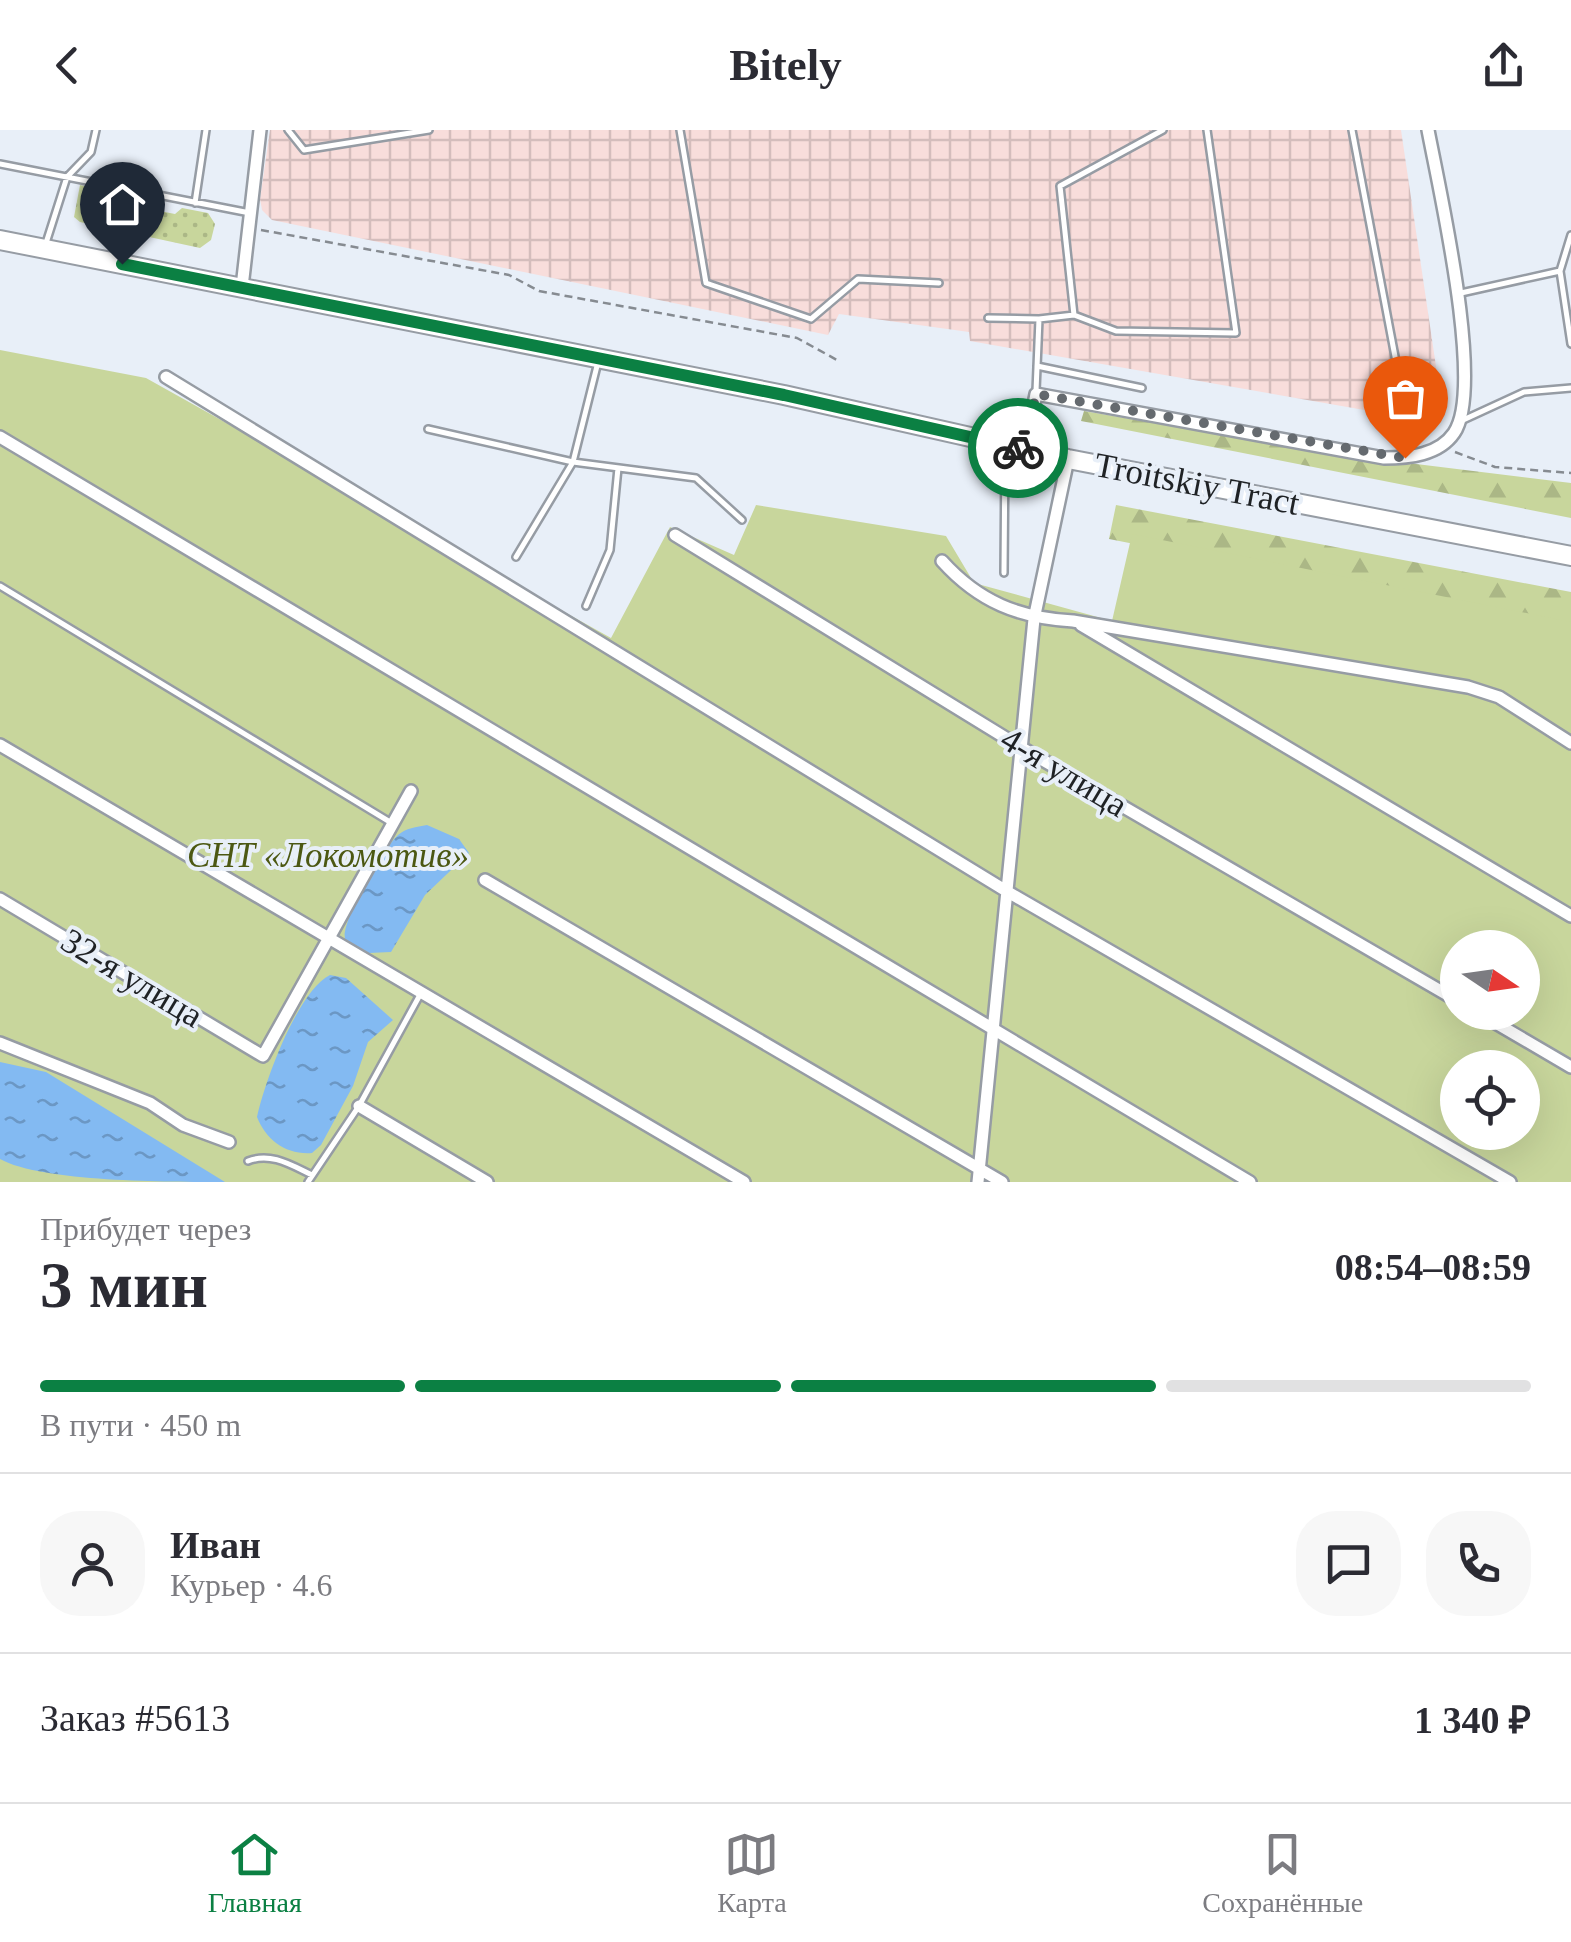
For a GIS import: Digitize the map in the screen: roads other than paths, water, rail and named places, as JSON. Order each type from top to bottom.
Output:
[{"type":"main road","name":"Troitskiy Tract","points":[[0,240],[599,359],[1068,459],[1571,556]]},
{"type":"street","points":[[242,287],[260,130]]},
{"type":"street","points":[[1024,450],[1036,394],[1384,458],[1421,455],[1439,446],[1460,422],[1466,388],[1457,293],[1428,130]]},
{"type":"street","points":[[166,376],[1008,892],[1510,1182]]},
{"type":"street","points":[[0,437],[1250,1182]]},
{"type":"street","points":[[979,1175],[1034,618],[1068,459]]},
{"type":"street","name":"4-я улица","points":[[675,535],[1022,748],[1440,991]]},
{"type":"street","points":[[942,561],[964,584],[991,602],[1034,618],[1073,620],[1468,686],[1500,697],[1571,743]]},
{"type":"street","points":[[1073,620],[1571,916]]},
{"type":"street","points":[[0,744],[744,1182]]},
{"type":"street","points":[[329,940],[390,822],[411,790]]},
{"type":"street","points":[[485,880],[979,1175],[1002,1182]]},
{"type":"street","name":"32-я улица","points":[[0,899],[263,1056],[329,940]]},
{"type":"street","points":[[1508,1030],[1571,1067]]},
{"type":"street","points":[[0,1043],[150,1103],[183,1125],[228,1142]]},
{"type":"street","points":[[359,1106],[487,1182]]},
{"type":"lane","points":[[44,249],[67,177],[92,152],[96,130]]},
{"type":"lane","points":[[194,203],[206,130]]},
{"type":"lane","points":[[288,130],[304,150],[430,130]]},
{"type":"lane","points":[[680,130],[706,283],[811,319],[858,280],[939,282]]},
{"type":"lane","points":[[1074,315],[1060,186],[1163,130]]},
{"type":"lane","points":[[988,318],[1074,315],[1116,331],[1236,333],[1206,130]]},
{"type":"lane","points":[[1352,130],[1397,367]]},
{"type":"lane","points":[[0,164],[252,214]]},
{"type":"lane","points":[[1571,236],[1560,271],[1571,344]]},
{"type":"lane","points":[[1457,293],[1560,271]]},
{"type":"lane","points":[[1036,394],[1040,319]]},
{"type":"lane","points":[[516,557],[573,462],[599,359]]},
{"type":"lane","points":[[1037,366],[1142,388]]},
{"type":"lane","points":[[1460,422],[1524,392],[1571,388]]},
{"type":"lane","points":[[428,429],[573,462],[696,478],[742,520]]},
{"type":"lane","points":[[1004,573],[1005,445]]},
{"type":"lane","points":[[586,606],[610,550],[618,468]]},
{"type":"lane","points":[[0,586],[390,822]]},
{"type":"lane","points":[[308,1182],[359,1106],[422,994]]},
{"type":"lane","points":[[248,1161],[261,1156],[312,1174]]},
{"type":"water","points":[[427,825],[459,839],[469,853],[425,895],[391,952],[369,953],[345,939],[349,917],[391,843],[408,829]]},
{"type":"water","points":[[330,975],[346,978],[393,1020],[368,1042],[353,1086],[321,1145],[312,1153],[303,1153],[286,1149],[272,1139],[257,1117],[275,1061],[295,1018],[306,999]]},
{"type":"water","points":[[0,1062],[46,1072],[225,1182],[74,1176],[19,1167],[0,1159]]},
{"type":"park label","name":"СНТ «Локомотив»","points":[[328,855]]}]
